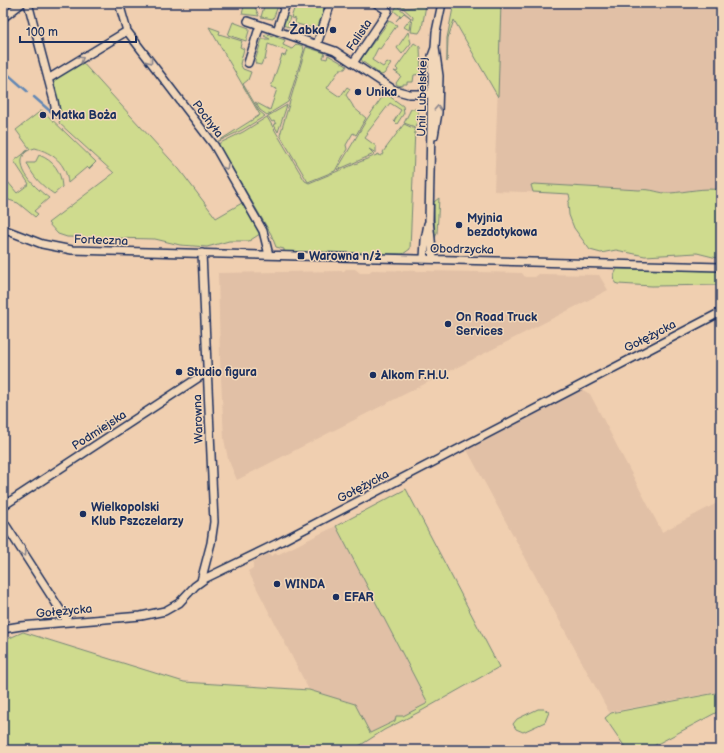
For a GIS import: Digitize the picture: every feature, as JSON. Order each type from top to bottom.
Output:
[{"type":"street","points":[[3,18],[22,3]]},
{"type":"street","points":[[28,3],[56,108],[56,113]]},
{"type":"street","name":"Pochyła","points":[[119,3],[127,31],[214,146],[263,231],[269,255]]},
{"type":"street","points":[[277,31],[286,3]]},
{"type":"street","points":[[317,44],[331,3]]},
{"type":"street","name":"Falista","points":[[353,63],[388,12],[376,3]]},
{"type":"street","name":"Unii Lubelskiej","points":[[432,146],[436,131],[439,76],[435,48],[436,32],[442,3]]},
{"type":"street","name":"Falista","points":[[248,21],[335,50],[394,90],[409,94],[433,94]]},
{"type":"street","points":[[248,63],[260,25]]},
{"type":"street","points":[[48,79],[127,31]]},
{"type":"street","name":"Unii Lubelskiej","points":[[424,259],[425,240],[429,220],[433,94],[432,56],[435,48]]},
{"type":"street","name":"Unii Lubelskiej","points":[[429,220],[432,240],[432,259]]},
{"type":"street","name":"Forteczna","points":[[3,229],[28,240],[57,248],[202,253]]},
{"type":"street","name":"Obodrzycka","points":[[202,253],[721,267]]},
{"type":"street","name":"Warowna","points":[[201,582],[211,543],[214,522],[202,253]]},
{"type":"street","name":"Gołężycka","points":[[3,629],[160,613],[179,604],[201,582],[721,312]]},
{"type":"street","name":"Podmiejska","points":[[3,506],[207,372]]},
{"type":"street","points":[[3,521],[68,622]]},
{"type":"shaded area","points":[[501,3],[721,3],[721,199],[494,191]]},
{"type":"shaded area","points":[[346,269],[355,269],[360,273],[368,273],[372,270],[522,273],[525,277],[535,277],[539,274],[599,275],[608,290],[237,480],[228,459],[224,439],[218,273],[344,271]]},
{"type":"shaded area","points":[[581,389],[590,394],[662,532],[721,501],[721,698],[717,692],[609,712],[467,450]]},
{"type":"shaded area","points":[[336,526],[428,703],[370,733],[355,704],[309,690],[248,571],[253,568],[253,562],[268,554],[272,556],[276,553],[277,555]]},
{"type":"green space","points":[[245,3],[253,3],[259,16],[242,14]]},
{"type":"green space","points":[[265,3],[278,6],[273,19],[261,17]]},
{"type":"green space","points":[[296,3],[326,3],[316,34],[314,34],[316,29],[297,24],[296,29],[282,25],[286,16],[290,17],[288,24],[294,25],[296,19],[291,18]]},
{"type":"green space","points":[[454,3],[501,3],[498,97],[454,20],[448,38],[447,62],[447,38]]},
{"type":"green space","points":[[415,5],[426,5],[422,28],[419,33],[411,32],[413,17],[401,6],[404,6],[404,8],[415,7]]},
{"type":"green space","points":[[397,6],[411,18],[404,13],[396,21],[400,16],[394,11]]},
{"type":"green space","points":[[411,18],[409,30],[404,27]]},
{"type":"green space","points":[[389,21],[397,25],[380,49],[378,48],[372,60],[383,67],[387,62],[391,64],[384,74],[381,75],[361,59]]},
{"type":"green space","points":[[233,22],[249,28],[246,41],[228,35]]},
{"type":"green space","points":[[209,27],[220,31],[219,34],[242,41],[240,47],[244,49],[240,64],[243,69],[251,72],[248,80],[243,84],[259,111],[265,116],[242,130],[217,142],[260,115]]},
{"type":"green space","points":[[408,32],[411,43],[402,54],[397,48]]},
{"type":"green space","points":[[267,34],[285,40],[283,45],[292,49],[297,44],[303,46],[304,50],[288,102],[267,115],[260,110],[255,102],[270,110],[277,89],[271,87],[282,55],[285,56],[287,51],[268,44],[265,60],[263,60],[261,65],[256,64],[255,61],[262,39],[270,39],[264,36]]},
{"type":"green space","points":[[414,43],[420,47],[421,74],[414,75],[413,82],[407,82],[407,84],[403,84],[403,86],[397,85],[396,83],[401,76],[394,71],[397,72],[398,70],[396,68]]},
{"type":"green space","points":[[306,47],[325,53],[323,58],[327,59],[328,55],[347,66],[345,69],[340,69],[327,88],[340,97],[347,87],[350,89],[346,95],[353,107],[366,118],[356,135],[353,133],[346,145],[347,149],[335,171],[308,182],[280,135]]},
{"type":"green space","points":[[81,61],[179,169],[216,218],[242,203],[260,234],[249,241],[229,241],[207,247],[180,245],[155,239],[67,237],[58,234],[48,223],[114,173],[59,123],[61,116],[50,80]]},
{"type":"green space","points":[[385,93],[403,106],[404,113],[397,124],[394,121],[401,110],[390,103],[367,133],[368,134],[365,138],[376,146],[376,153],[369,149],[374,154],[337,170],[367,119]]},
{"type":"green space","points":[[287,105],[278,132],[274,125],[276,124],[274,121],[272,122],[268,116]]},
{"type":"green space","points":[[411,109],[417,109],[419,115],[415,127],[404,123]]},
{"type":"green space","points":[[42,110],[96,162],[89,169],[87,167],[68,183],[65,170],[58,160],[42,150],[35,148],[28,150],[30,149],[16,130]]},
{"type":"green space","points":[[267,117],[305,181],[309,183],[379,154],[380,156],[384,154],[383,152],[404,124],[415,129],[410,249],[403,254],[284,252],[284,249],[276,247],[271,234],[218,144],[243,132]]},
{"type":"green space","points":[[25,153],[22,158],[24,171],[33,184],[49,198],[34,211],[38,214],[35,217],[18,203],[3,198],[3,176],[17,193],[29,184],[14,161]]},
{"type":"green space","points":[[39,155],[49,160],[56,167],[60,176],[62,187],[54,194],[45,188],[38,180],[27,163],[35,163]]},
{"type":"green space","points":[[531,185],[648,190],[666,193],[702,189],[721,190],[721,259],[697,253],[645,256],[616,250],[601,253],[590,250],[574,228],[569,215],[569,194],[533,192]]},
{"type":"green space","points":[[439,198],[437,233],[435,238],[434,202]]},
{"type":"green space","points":[[617,269],[721,271],[721,285],[652,286],[618,284],[615,283],[614,275]]},
{"type":"green space","points":[[406,489],[499,667],[384,730],[353,750],[3,750],[3,641],[23,632],[184,682],[309,690],[355,704],[370,733],[395,721],[396,716],[403,716],[428,703],[336,526]]},
{"type":"green space","points":[[716,693],[721,702],[721,710],[646,750],[627,750],[605,718],[611,713]]},
{"type":"green space","points":[[538,709],[544,709],[549,712],[545,722],[523,732],[516,729],[513,724],[517,719]]},
{"type":"waterway","points":[[3,70],[27,91]]},
{"type":"waterway","points":[[34,97],[50,111]]},
{"type":"place","name":"Żabka","points":[[333,30]]},
{"type":"place","name":"Unika","points":[[358,92]]},
{"type":"place","name":"Matka Boża","points":[[43,115]]},
{"type":"place","name":"Myjnia bezdotykowa","points":[[459,225]]},
{"type":"place","name":"Warowna n/ż","points":[[301,256]]},
{"type":"place","name":"On Road Truck Services","points":[[448,324]]},
{"type":"place","name":"Studio figura","points":[[179,372]]},
{"type":"place","name":"Alkom F.H.U.","points":[[373,375]]},
{"type":"place","name":"Wielkopolski Klub Pszczelarzy","points":[[83,514]]},
{"type":"place","name":"WINDA","points":[[277,584]]},
{"type":"place","name":"EFAR","points":[[336,597]]}]
